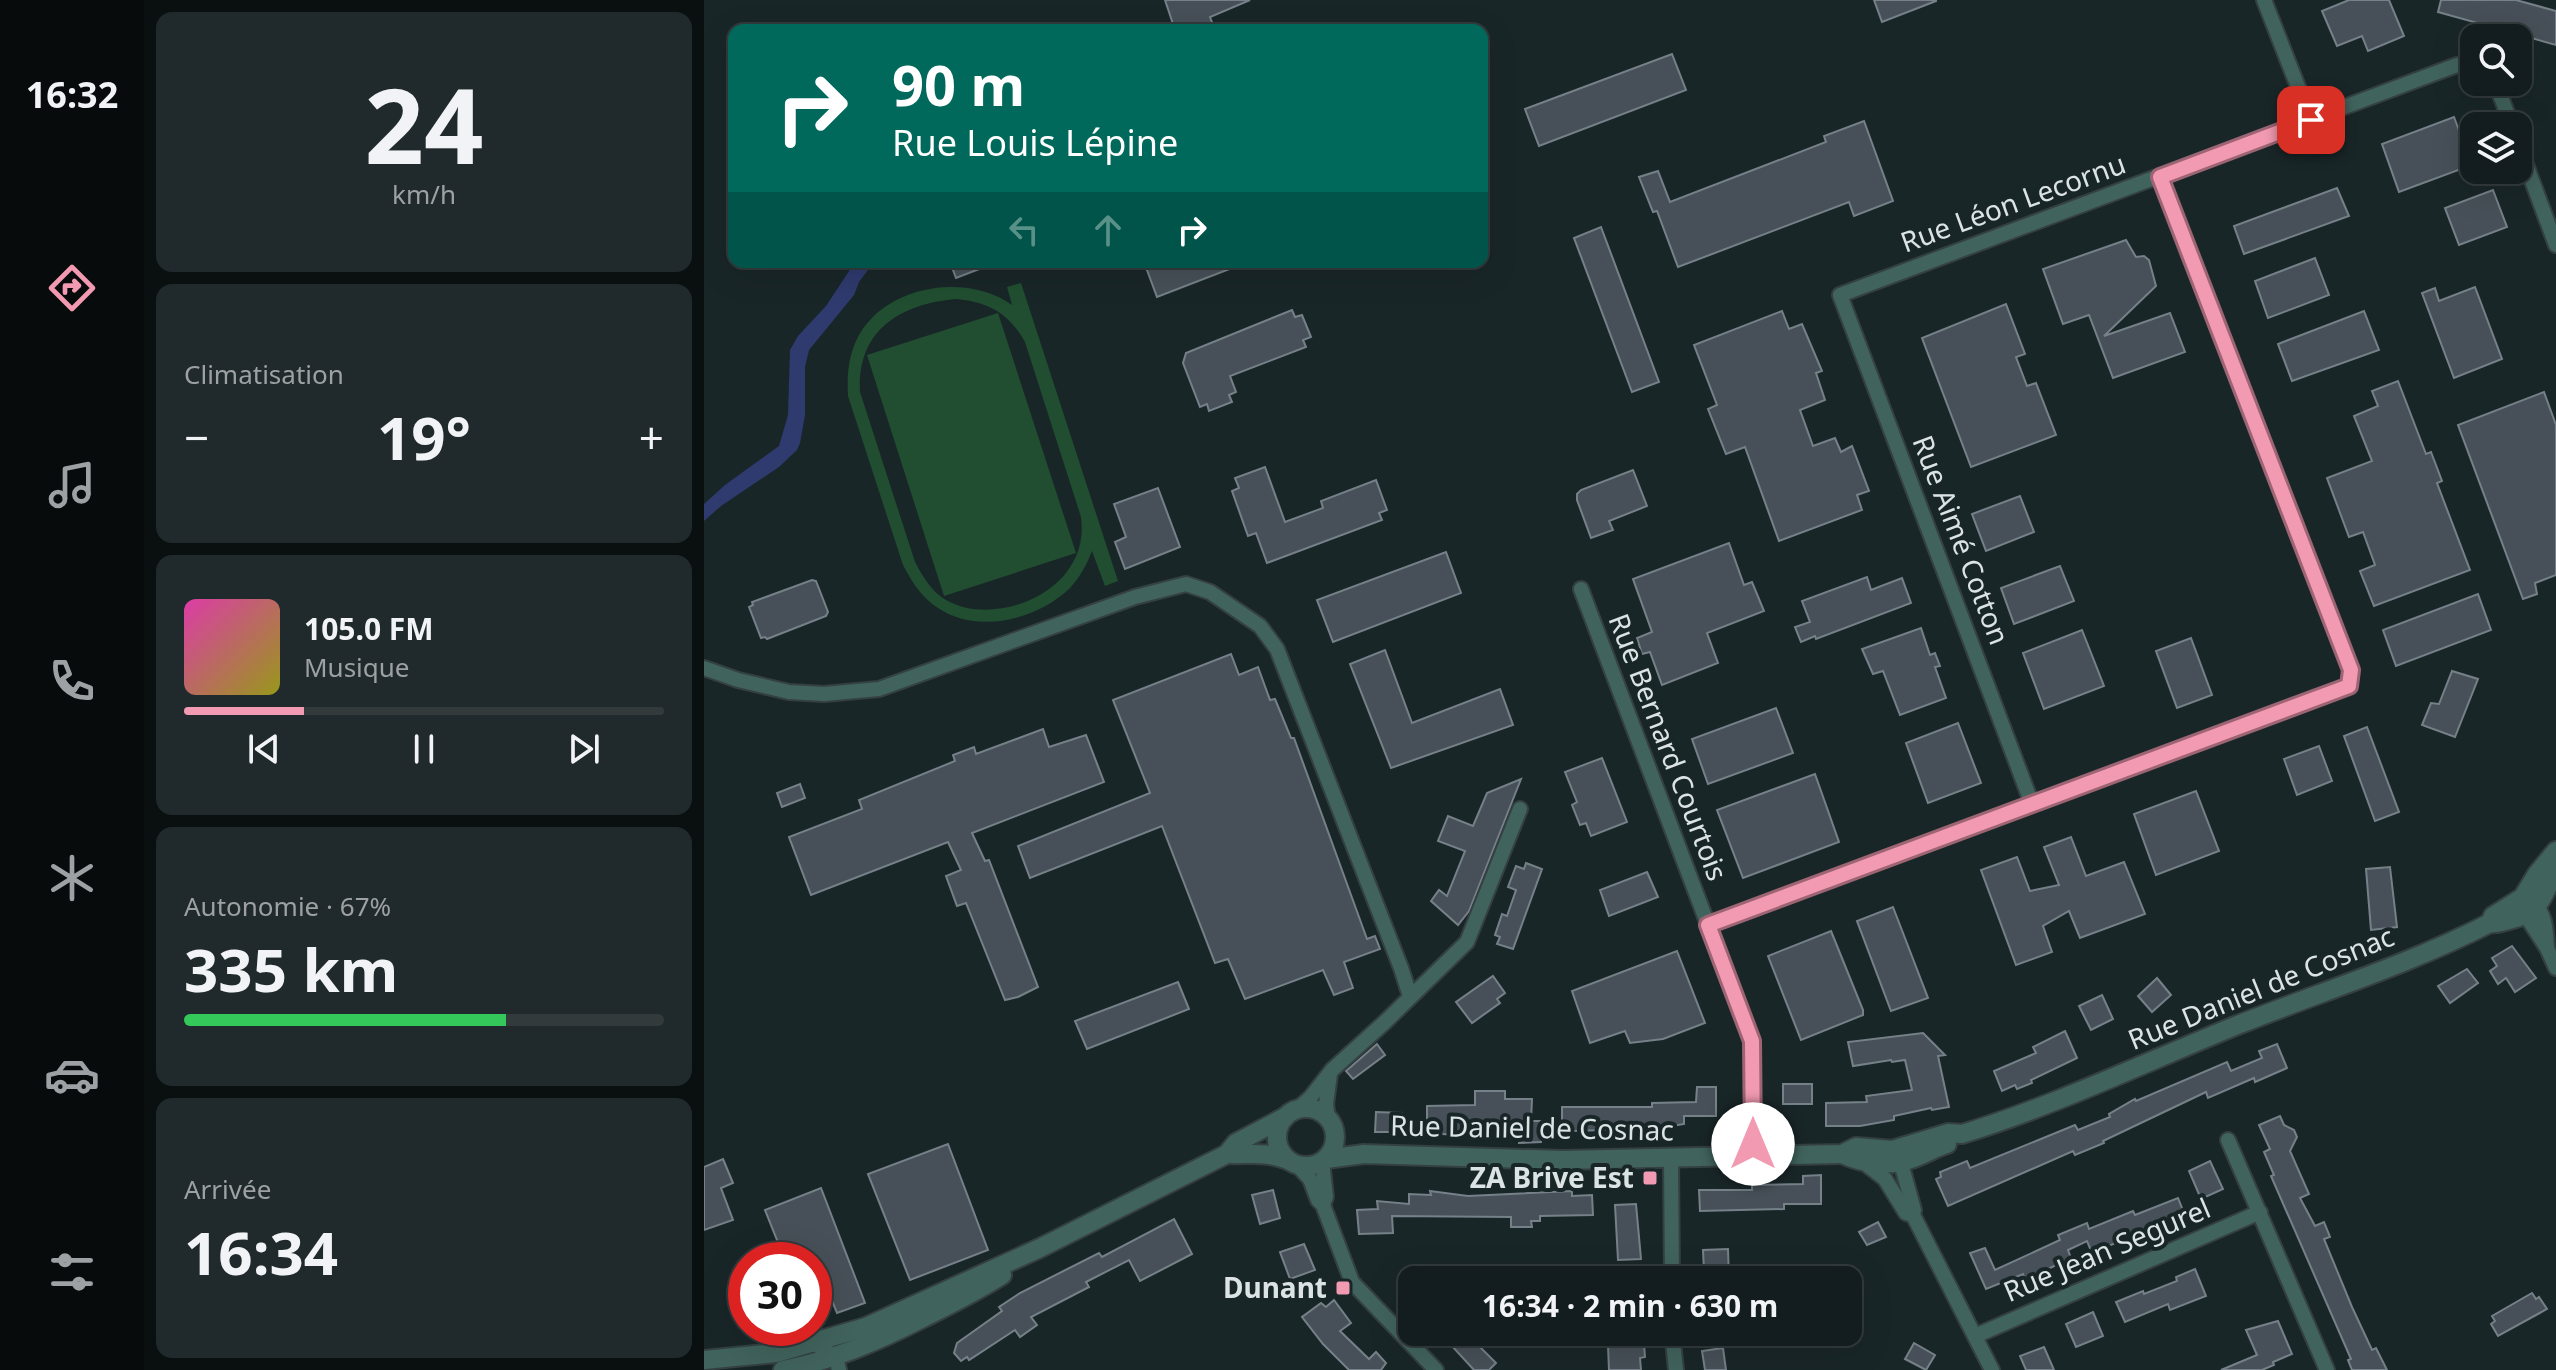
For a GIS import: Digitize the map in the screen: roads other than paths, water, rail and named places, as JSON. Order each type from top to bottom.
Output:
[{"type":"street","points":[[2264,0],[2311,120]]},
{"type":"street","name":"Rue Léon Lecornu","points":[[1840,295],[2460,66]]},
{"type":"street","points":[[1708,925],[2349,686],[2351,670],[2160,177]]},
{"type":"street","points":[[2532,181],[2556,245]]},
{"type":"street","name":"Rue Aimé Cotton","points":[[1840,295],[2032,804]]},
{"type":"street","points":[[704,668],[789,692],[824,694],[879,689],[1135,597],[1186,584],[1210,592],[1260,626],[1277,649],[1410,996]]},
{"type":"street","name":"Rue Bernard Courtois","points":[[1581,589],[1752,1041],[1753,1156]]},
{"type":"street","points":[[1436,1370],[1352,1282],[1310,1179],[1282,1152],[1277,1136],[1290,1114],[1310,1098],[1332,1070],[1467,942],[1520,809]]},
{"type":"street","points":[[2556,851],[2537,874],[2533,899],[2556,968]]},
{"type":"street","points":[[2533,899],[2556,869]]},
{"type":"street","name":"Rue Daniel de Cosnac","points":[[1842,1154],[1856,1147],[1898,1155],[1952,1143],[1962,1134],[2062,1100],[2235,1026],[2429,952],[2490,923],[2493,916],[2533,899]]},
{"type":"street","points":[[1227,1154],[1271,1153],[1307,1166],[1324,1160],[1334,1146],[1335,1137],[1326,1104],[1332,1070]]},
{"type":"street","points":[[832,1337],[866,1327],[1040,1248],[1227,1154],[1236,1143],[1290,1114],[1314,1109],[1331,1122]]},
{"type":"street","name":"Rue Daniel de Cosnac","points":[[1331,1122],[1349,1143],[1364,1154]]},
{"type":"street","points":[[2228,1140],[2327,1370]]},
{"type":"street","name":"Rue Daniel de Cosnac","points":[[1324,1160],[1364,1154],[1562,1160],[1842,1154],[1889,1165],[1898,1155]]},
{"type":"street","points":[[1898,1155],[1913,1215],[1992,1370]]},
{"type":"street","points":[[1671,1158],[1672,1266]]},
{"type":"street","points":[[1323,1205],[1326,1197],[1324,1160]]},
{"type":"street","points":[[1861,1160],[1885,1179],[1906,1213],[1913,1215]]},
{"type":"street","name":"Rue Jean Segurel","points":[[1975,1336],[2260,1212]]},
{"type":"street","points":[[783,1370],[838,1364],[978,1291],[1040,1248]]},
{"type":"street","points":[[838,1364],[850,1342],[955,1296],[974,1278]]},
{"type":"street","points":[[704,1360],[776,1353],[802,1346]]},
{"type":"street","points":[[721,1370],[778,1362],[804,1346]]},
{"type":"street","points":[[808,1346],[838,1364]]},
{"type":"street","points":[[1673,1346],[1676,1370]]},
{"type":"water","points":[[851,268],[870,268],[854,295],[809,350],[805,367],[805,415],[797,450],[779,467],[704,521],[704,504],[779,446],[788,415],[790,350],[798,336],[826,306]]},
{"type":"place","name":"ZA Brive Est","points":[[1650,1178]]},
{"type":"place","name":"Dunant","points":[[1343,1288]]}]
